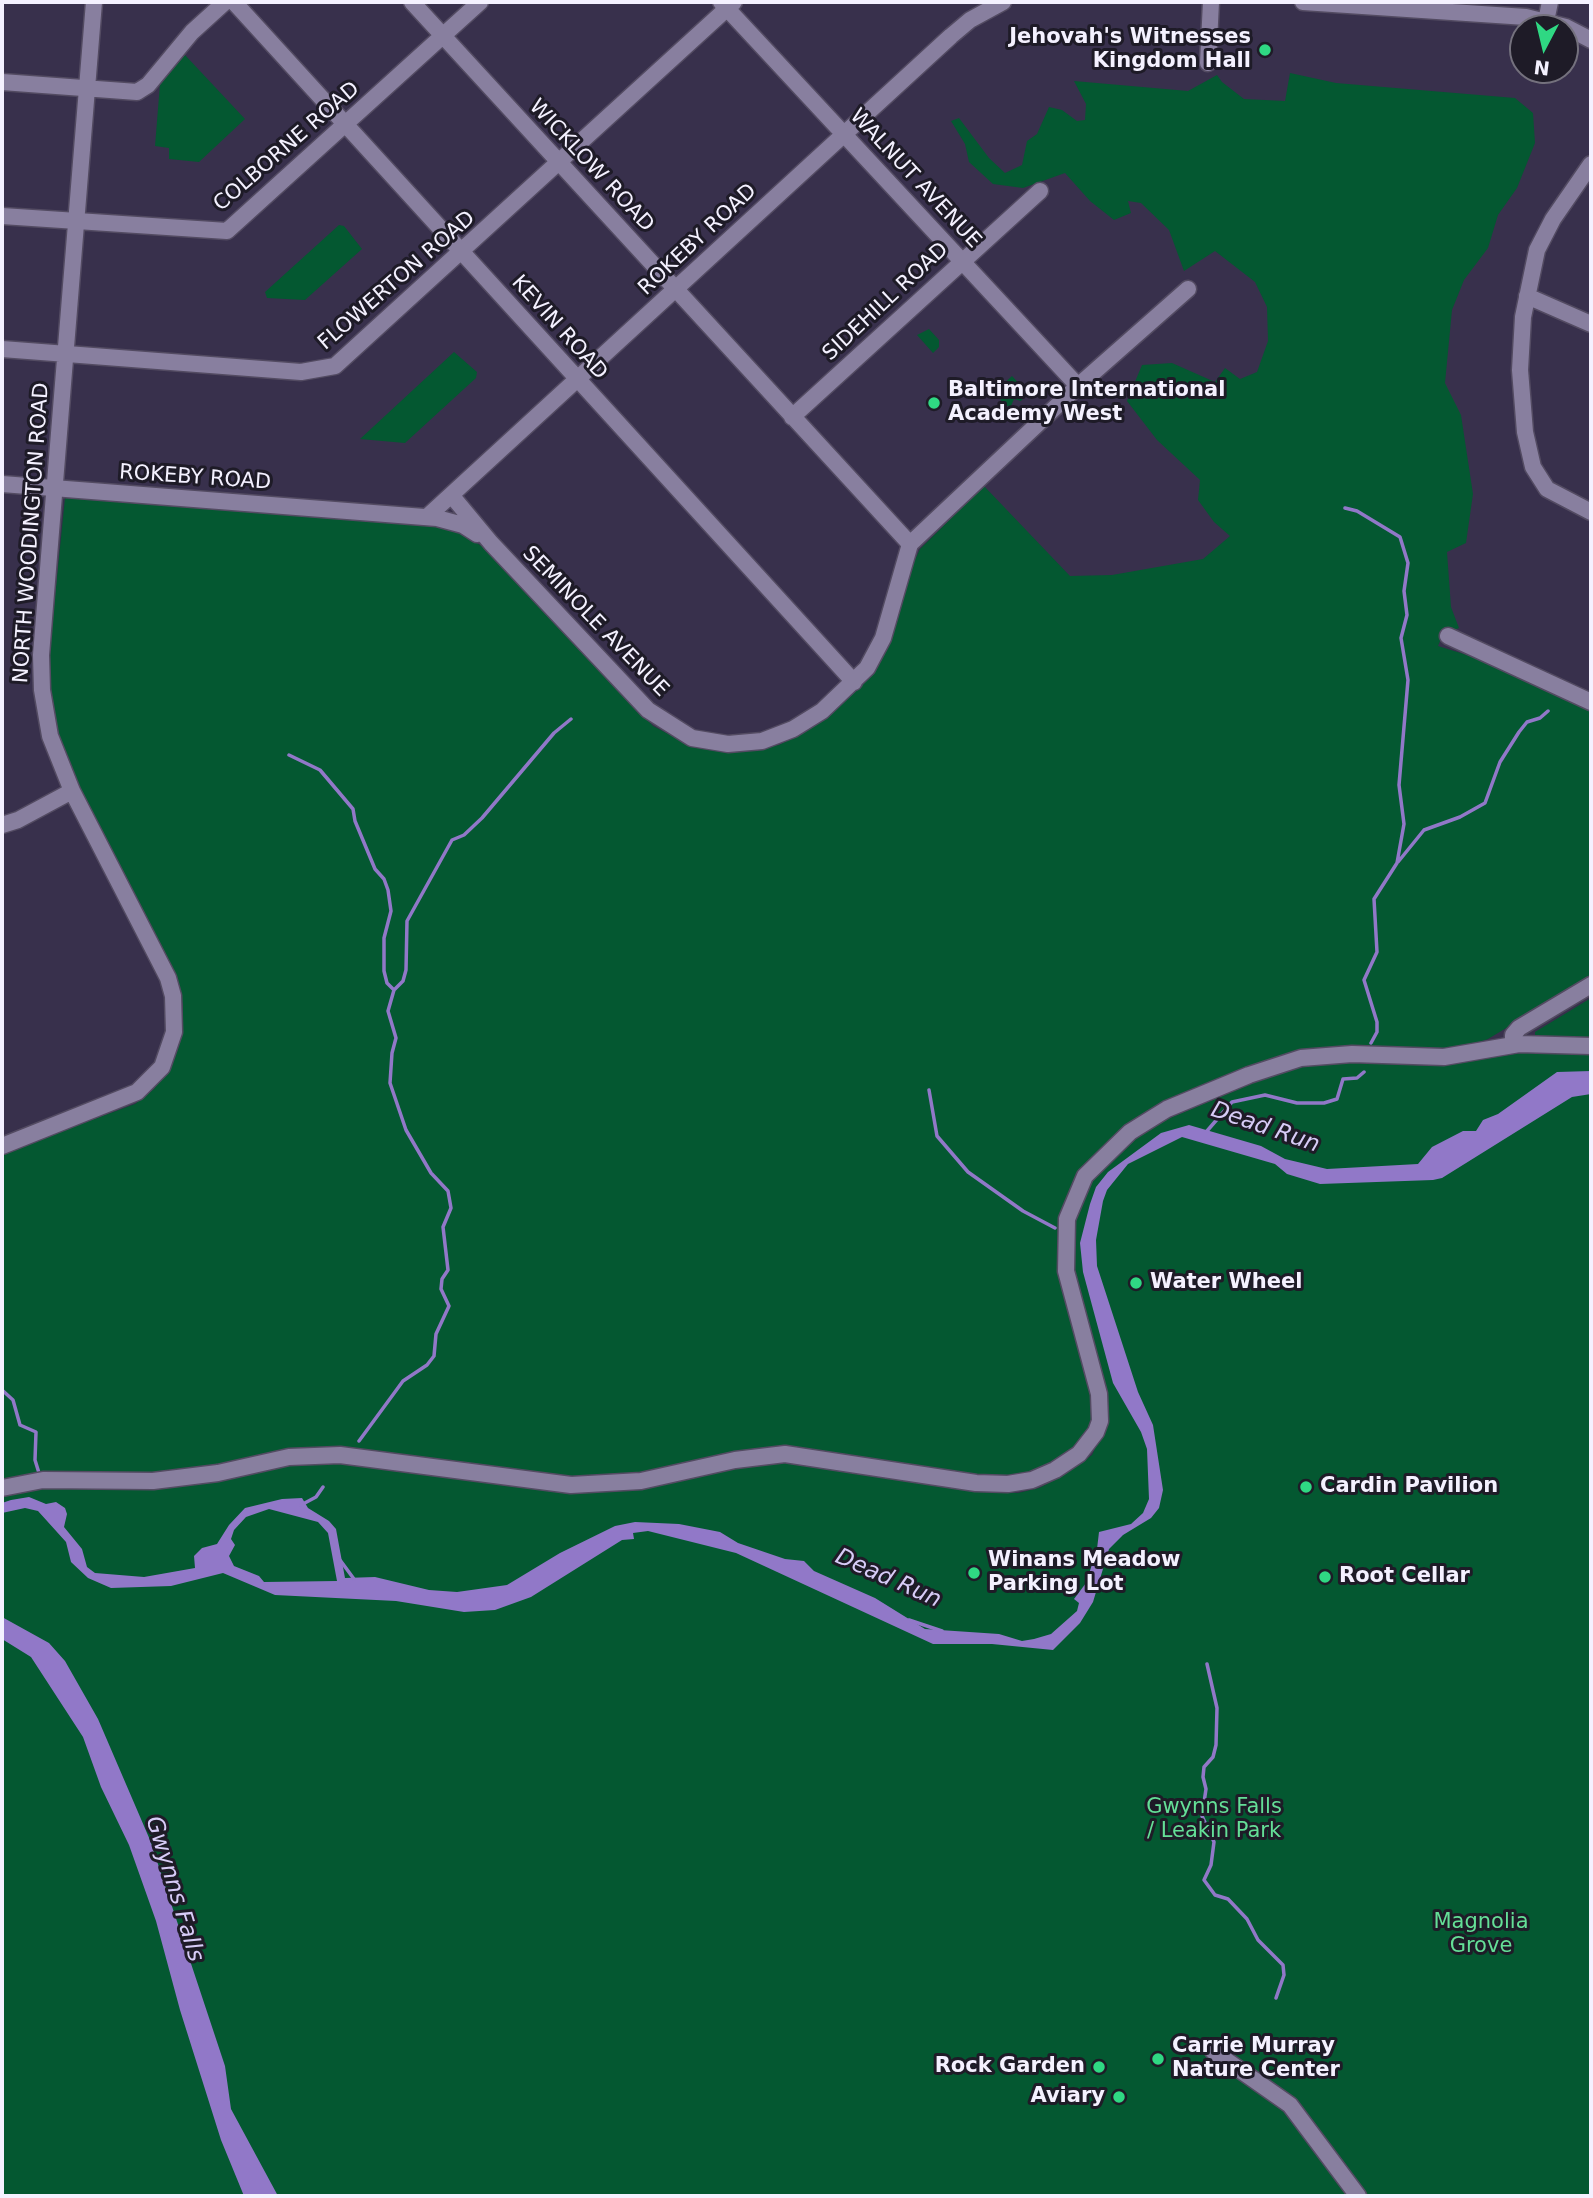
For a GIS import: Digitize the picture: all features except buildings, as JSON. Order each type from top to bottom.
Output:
[{"type":"street","name":"NORTH WOODINGTON ROAD","points":[[2,1146],[138,1092],[162,1067],[174,1031],[173,996],[168,978],[72,791],[50,736],[42,690],[55,488],[94,2]]},
{"type":"street","points":[[2,82],[129,92],[143,89],[192,32],[225,2]]},
{"type":"street","name":"KEVIN ROAD","points":[[233,2],[854,682]]},
{"type":"street","name":"WICKLOW ROAD","points":[[412,2],[910,544]]},
{"type":"street","name":"COLBORNE ROAD","points":[[2,216],[227,230],[480,2]]},
{"type":"street","name":"ROKEBY ROAD","points":[[427,517],[970,20],[1003,2]]},
{"type":"street","points":[[1208,63],[1211,2]]},
{"type":"street","points":[[1303,2],[1509,17]]},
{"type":"street","name":"WALNUT AVENUE","points":[[728,4],[844,134],[1078,386]]},
{"type":"street","name":"FLOWERTON ROAD","points":[[2,349],[302,372],[326,370],[344,360],[728,4]]},
{"type":"street","points":[[1591,164],[1544,234],[1527,296],[1520,370],[1528,453],[1533,467],[1547,489],[1591,512]]},
{"type":"street","name":"SIDEHILL ROAD","points":[[792,417],[1040,191]]},
{"type":"street","points":[[910,544],[1078,386],[1188,289]]},
{"type":"street","points":[[1527,296],[1591,324]]},
{"type":"street","name":"ROKEBY ROAD","points":[[2,484],[427,517],[463,525],[491,543]]},
{"type":"street","name":"SEMINOLE AVENUE","points":[[452,496],[491,543],[648,710],[692,738],[744,745],[779,736],[822,711],[867,668],[883,638],[910,544]]},
{"type":"street","points":[[1448,636],[1591,702]]},
{"type":"street","points":[[2,825],[18,820],[72,791]]},
{"type":"street","points":[[1517,1039],[1591,985]]},
{"type":"street","points":[[2,1488],[43,1480],[153,1481],[218,1474],[289,1457],[340,1455],[571,1485],[641,1481],[735,1460],[785,1454],[976,1483],[1008,1485],[1032,1480],[1055,1470],[1079,1454],[1096,1432],[1100,1421],[1099,1394],[1066,1271],[1065,1238],[1067,1219],[1085,1176],[1108,1150],[1130,1132],[1167,1109],[1249,1075],[1301,1058],[1352,1054],[1435,1057],[1517,1039],[1591,1046]]},
{"type":"street","points":[[1213,2051],[1290,2105],[1358,2196]]},
{"type":"green space","points":[[185,55],[245,119],[199,162],[169,159],[169,148],[155,146],[160,84]]},
{"type":"green space","points":[[1290,73],[1336,83],[1515,98],[1533,113],[1535,143],[1517,188],[1498,215],[1488,248],[1464,280],[1452,310],[1445,383],[1461,415],[1473,494],[1466,543],[1447,552],[1451,607],[1459,628],[1443,634],[1438,646],[1480,659],[1591,710],[1591,977],[1488,1039],[1454,1051],[1353,1049],[1235,1075],[1098,1154],[1060,1230],[1091,1387],[1094,1420],[1086,1439],[1068,1457],[1025,1477],[999,1480],[793,1450],[597,1481],[359,1453],[168,1476],[2,1484],[2,1153],[135,1104],[154,1089],[175,1058],[181,1039],[183,1005],[175,975],[71,772],[55,726],[49,686],[49,656],[65,498],[432,526],[460,532],[489,551],[653,726],[690,745],[731,752],[779,745],[819,723],[879,665],[887,649],[908,575],[920,549],[984,486],[1070,576],[1112,575],[1203,559],[1230,536],[1214,522],[1198,500],[1200,480],[1157,440],[1127,401],[1142,365],[1172,363],[1215,382],[1225,368],[1240,379],[1257,372],[1268,341],[1267,307],[1255,282],[1215,251],[1184,271],[1169,230],[1141,203],[1128,201],[1131,213],[1114,220],[1090,201],[1065,173],[1023,188],[993,184],[969,162],[965,144],[951,121],[959,118],[989,158],[1005,173],[1022,165],[1027,141],[1037,134],[1049,107],[1062,110],[1077,121],[1085,120],[1086,104],[1074,81],[1188,91],[1217,75],[1244,99],[1285,101]]},
{"type":"green space","points":[[339,225],[344,226],[362,249],[305,300],[267,298],[265,292]]},
{"type":"green space","points":[[929,329],[939,340],[939,347],[933,353],[917,335]]},
{"type":"green space","points":[[454,352],[477,372],[476,378],[405,443],[360,439]]},
{"type":"green space","points":[[1012,376],[1023,388],[1024,397],[1021,401],[1014,399],[1011,406],[1001,406],[1000,387]]},
{"type":"green space","points":[[1591,998],[1591,1042],[1535,1039],[1535,1032]]},
{"type":"green space","name":"Gwynns Falls / Leakin Park","points":[[1540,1050],[1591,1054],[1591,2196],[2,2196],[2,1496],[44,1487],[176,1487],[298,1464],[366,1463],[507,1486],[594,1492],[644,1488],[756,1464],[789,1461],[973,1490],[1018,1493],[1039,1488],[1061,1477],[1092,1455],[1106,1425],[1106,1393],[1081,1310],[1070,1255],[1073,1220],[1083,1194],[1097,1173],[1119,1150],[1158,1123],[1277,1073],[1326,1062],[1439,1066]]},
{"type":"shaded area","name":"Dead Run","points":[[1591,1071],[1591,1094],[1572,1097],[1442,1178],[1433,1180],[1320,1184],[1287,1174],[1275,1164],[1182,1137],[1128,1164],[1107,1190],[1103,1201],[1096,1240],[1097,1266],[1138,1392],[1153,1425],[1163,1490],[1159,1508],[1151,1518],[1123,1535],[1109,1549],[1093,1602],[1080,1623],[1053,1650],[992,1644],[933,1644],[736,1553],[648,1531],[633,1533],[634,1539],[622,1540],[531,1597],[495,1610],[464,1612],[396,1601],[275,1595],[223,1573],[171,1586],[111,1588],[88,1578],[71,1562],[66,1542],[38,1511],[25,1508],[2,1513],[2,1503],[11,1500],[29,1497],[46,1504],[56,1502],[65,1508],[67,1514],[64,1527],[82,1549],[87,1567],[95,1573],[144,1577],[195,1568],[194,1556],[202,1548],[217,1544],[229,1525],[245,1508],[282,1499],[302,1498],[308,1508],[329,1521],[336,1529],[345,1578],[375,1577],[429,1590],[457,1592],[507,1585],[560,1553],[615,1526],[635,1522],[679,1524],[720,1532],[738,1543],[785,1559],[804,1561],[814,1571],[875,1598],[925,1629],[999,1634],[1022,1641],[1034,1639],[1051,1634],[1077,1611],[1079,1603],[1074,1599],[1086,1583],[1097,1549],[1099,1532],[1131,1524],[1143,1513],[1149,1499],[1147,1449],[1141,1432],[1113,1383],[1083,1272],[1080,1243],[1096,1187],[1108,1172],[1161,1133],[1189,1125],[1261,1146],[1285,1159],[1327,1169],[1418,1164],[1432,1147],[1463,1131],[1476,1131],[1483,1120],[1498,1114],[1557,1072]],"holes":[[[269,1509],[318,1522],[328,1533],[337,1581],[264,1582],[259,1576],[234,1566],[229,1556],[235,1545],[231,1539],[234,1530],[246,1517]]]},
{"type":"shaded area","name":"Gwynns Falls","points":[[2,1617],[49,1643],[65,1661],[98,1719],[150,1840],[225,2066],[231,2109],[278,2196],[244,2196],[221,2140],[180,2010],[156,1921],[129,1845],[101,1787],[83,1737],[31,1657],[2,1639]]},
{"type":"waterway","points":[[1345,508],[1357,511],[1400,537],[1408,563],[1404,591],[1407,615],[1401,638],[1408,680],[1399,785],[1404,824],[1397,863],[1374,899],[1377,952],[1364,980],[1377,1022],[1377,1032],[1371,1043]]},
{"type":"waterway","points":[[1398,862],[1424,830],[1460,817],[1485,803],[1500,762],[1519,732],[1527,722],[1540,718],[1548,711]]},
{"type":"waterway","points":[[359,1441],[403,1381],[427,1365],[434,1356],[436,1334],[449,1306],[441,1289],[442,1279],[448,1270],[443,1227],[451,1208],[448,1191],[431,1173],[406,1130],[390,1083],[396,1038],[388,1011],[394,990],[403,981],[406,970],[407,921],[452,840],[464,835],[482,818],[554,733],[571,719]]},
{"type":"waterway","points":[[289,755],[320,770],[353,809],[355,821],[375,869],[384,879],[388,890],[391,911],[384,938],[384,971],[387,983],[394,990]]},
{"type":"waterway","points":[[1207,1131],[1232,1102],[1265,1095],[1297,1103],[1324,1103],[1337,1099],[1343,1079],[1357,1078],[1364,1072]]},
{"type":"waterway","points":[[929,1090],[937,1136],[968,1172],[1023,1211],[1055,1228]]},
{"type":"waterway","points":[[2,1390],[13,1400],[20,1425],[36,1432],[35,1460],[39,1473]]},
{"type":"waterway","points":[[301,1505],[316,1497],[323,1487]]},
{"type":"waterway","name":"Dead Run","points":[[340,1560],[354,1579]]},
{"type":"waterway","name":"Dead Run","points":[[909,1620],[942,1631]]},
{"type":"waterway","points":[[1207,1664],[1217,1708],[1216,1745],[1213,1757],[1204,1767],[1203,1777],[1206,1789],[1202,1816],[1214,1842],[1211,1865],[1204,1880],[1215,1895],[1228,1899],[1247,1919],[1258,1940],[1283,1965],[1284,1975],[1276,1998]]},
{"type":"place","name":"Jehovah's Witnesses Kingdom Hall","points":[[1265,50]]},
{"type":"place","name":"Baltimore International Academy West","points":[[934,403]]},
{"type":"place","name":"Water Wheel","points":[[1136,1283]]},
{"type":"place","name":"Cardin Pavilion","points":[[1306,1487]]},
{"type":"place","name":"Winans Meadow Parking Lot","points":[[974,1573]]},
{"type":"place","name":"Root Cellar","points":[[1325,1577]]},
{"type":"place","name":"Carrie Murray Nature Center","points":[[1158,2059]]},
{"type":"place","name":"Rock Garden","points":[[1099,2067]]},
{"type":"place","name":"Aviary","points":[[1119,2097]]},
{"type":"park label","name":"Magnolia Grove","points":[[1481,1935]]}]
